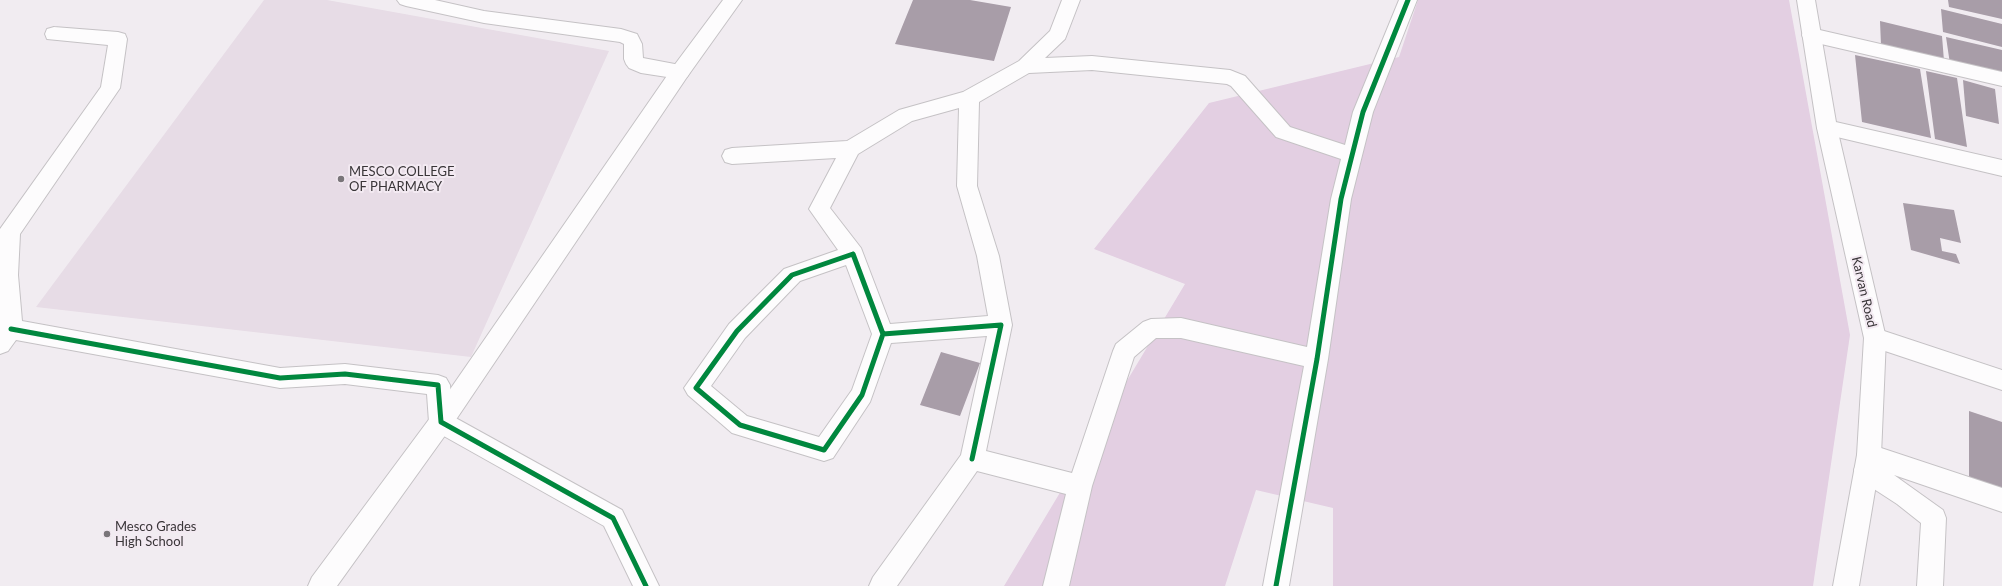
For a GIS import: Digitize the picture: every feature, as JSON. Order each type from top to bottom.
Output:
[{"type":"street","points":[[406,0],[484,17],[621,36],[630,39],[633,44],[633,60],[636,64],[680,72]]},
{"type":"street","points":[[321,586],[441,422],[680,72],[733,0]]},
{"type":"street","points":[[732,156],[851,149],[906,115],[969,98],[1026,66],[1058,34],[1071,0]]},
{"type":"street","points":[[1276,586],[1316,359],[1341,199],[1363,112],[1408,0]]},
{"type":"street","name":"Karvan Road","points":[[1806,0],[1827,128],[1875,338],[1868,463],[1846,586]]},
{"type":"street","points":[[54,34],[118,39],[110,88],[9,232],[7,275],[11,308],[6,337],[280,378],[345,374],[438,385],[441,422]]},
{"type":"street","points":[[1811,35],[2002,79]]},
{"type":"street","points":[[1026,66],[1092,63],[1230,77],[1238,80],[1284,132],[1352,155]]},
{"type":"street","points":[[882,586],[972,459],[1001,326],[988,256],[967,186],[969,98]]},
{"type":"street","points":[[1827,128],[2002,168]]},
{"type":"street","points":[[851,149],[819,209],[853,254],[883,334],[862,395],[824,450],[740,425],[696,388],[737,331],[792,275],[853,254]]},
{"type":"street","points":[[883,334],[1001,326]]},
{"type":"street","points":[[1056,586],[1080,486],[1124,351],[1151,329],[1181,328],[1316,359]]},
{"type":"street","points":[[1875,338],[2002,380]]},
{"type":"street","points":[[441,422],[613,518],[646,586]]},
{"type":"street","points":[[972,459],[1080,486]]},
{"type":"street","points":[[1868,463],[2002,500]]},
{"type":"street","points":[[1868,463],[1934,518],[1930,586]]},
{"type":"shaded area","name":"MESCO COLLEGE OF PHARMACY","points":[[264,0],[327,0],[609,51],[471,357],[36,307]]},
{"type":"shaded area","points":[[1418,0],[1789,0],[1850,335],[1813,586],[1333,586],[1333,508],[1256,490],[1225,586],[1004,586],[1185,284],[1094,249],[1209,103],[1399,57]]},
{"type":"building","points":[[913,0],[970,0],[1011,7],[994,61],[895,44]]},
{"type":"building","points":[[1948,0],[2002,0],[2002,19],[1949,7]]},
{"type":"building","points":[[1941,9],[2002,24],[2002,47],[1943,32]]},
{"type":"building","points":[[1880,21],[1942,36],[1944,61],[1881,45]]},
{"type":"building","points":[[1946,37],[2002,50],[2002,77],[1950,64]]},
{"type":"building","points":[[1855,55],[1920,69],[1931,138],[1862,122]]},
{"type":"building","points":[[1926,71],[1957,78],[1967,147],[1935,139]]},
{"type":"building","points":[[1963,80],[1995,89],[1999,124],[1966,116]]},
{"type":"building","points":[[1903,203],[1954,210],[1961,243],[1940,238],[1942,251],[1956,254],[1960,264],[1911,250]]},
{"type":"building","points":[[941,352],[980,363],[960,416],[920,405]]},
{"type":"building","points":[[1969,411],[2002,422],[2002,490],[1969,478]]},
{"type":"cycle path","points":[[1276,586],[1317,359],[1341,199],[1363,112],[1408,0]]},
{"type":"cycle path","points":[[883,334],[853,254],[792,275],[737,331],[696,388],[740,425],[824,450],[862,395],[883,334],[1001,325],[972,459]]},
{"type":"cycle path","points":[[11,329],[280,378],[345,374],[438,385],[441,422],[613,518],[646,586]]},
{"type":"place","name":"MESCO COLLEGE OF PHARMACY","points":[[341,179]]},
{"type":"place","name":"Mesco Grades High School","points":[[107,534]]}]
